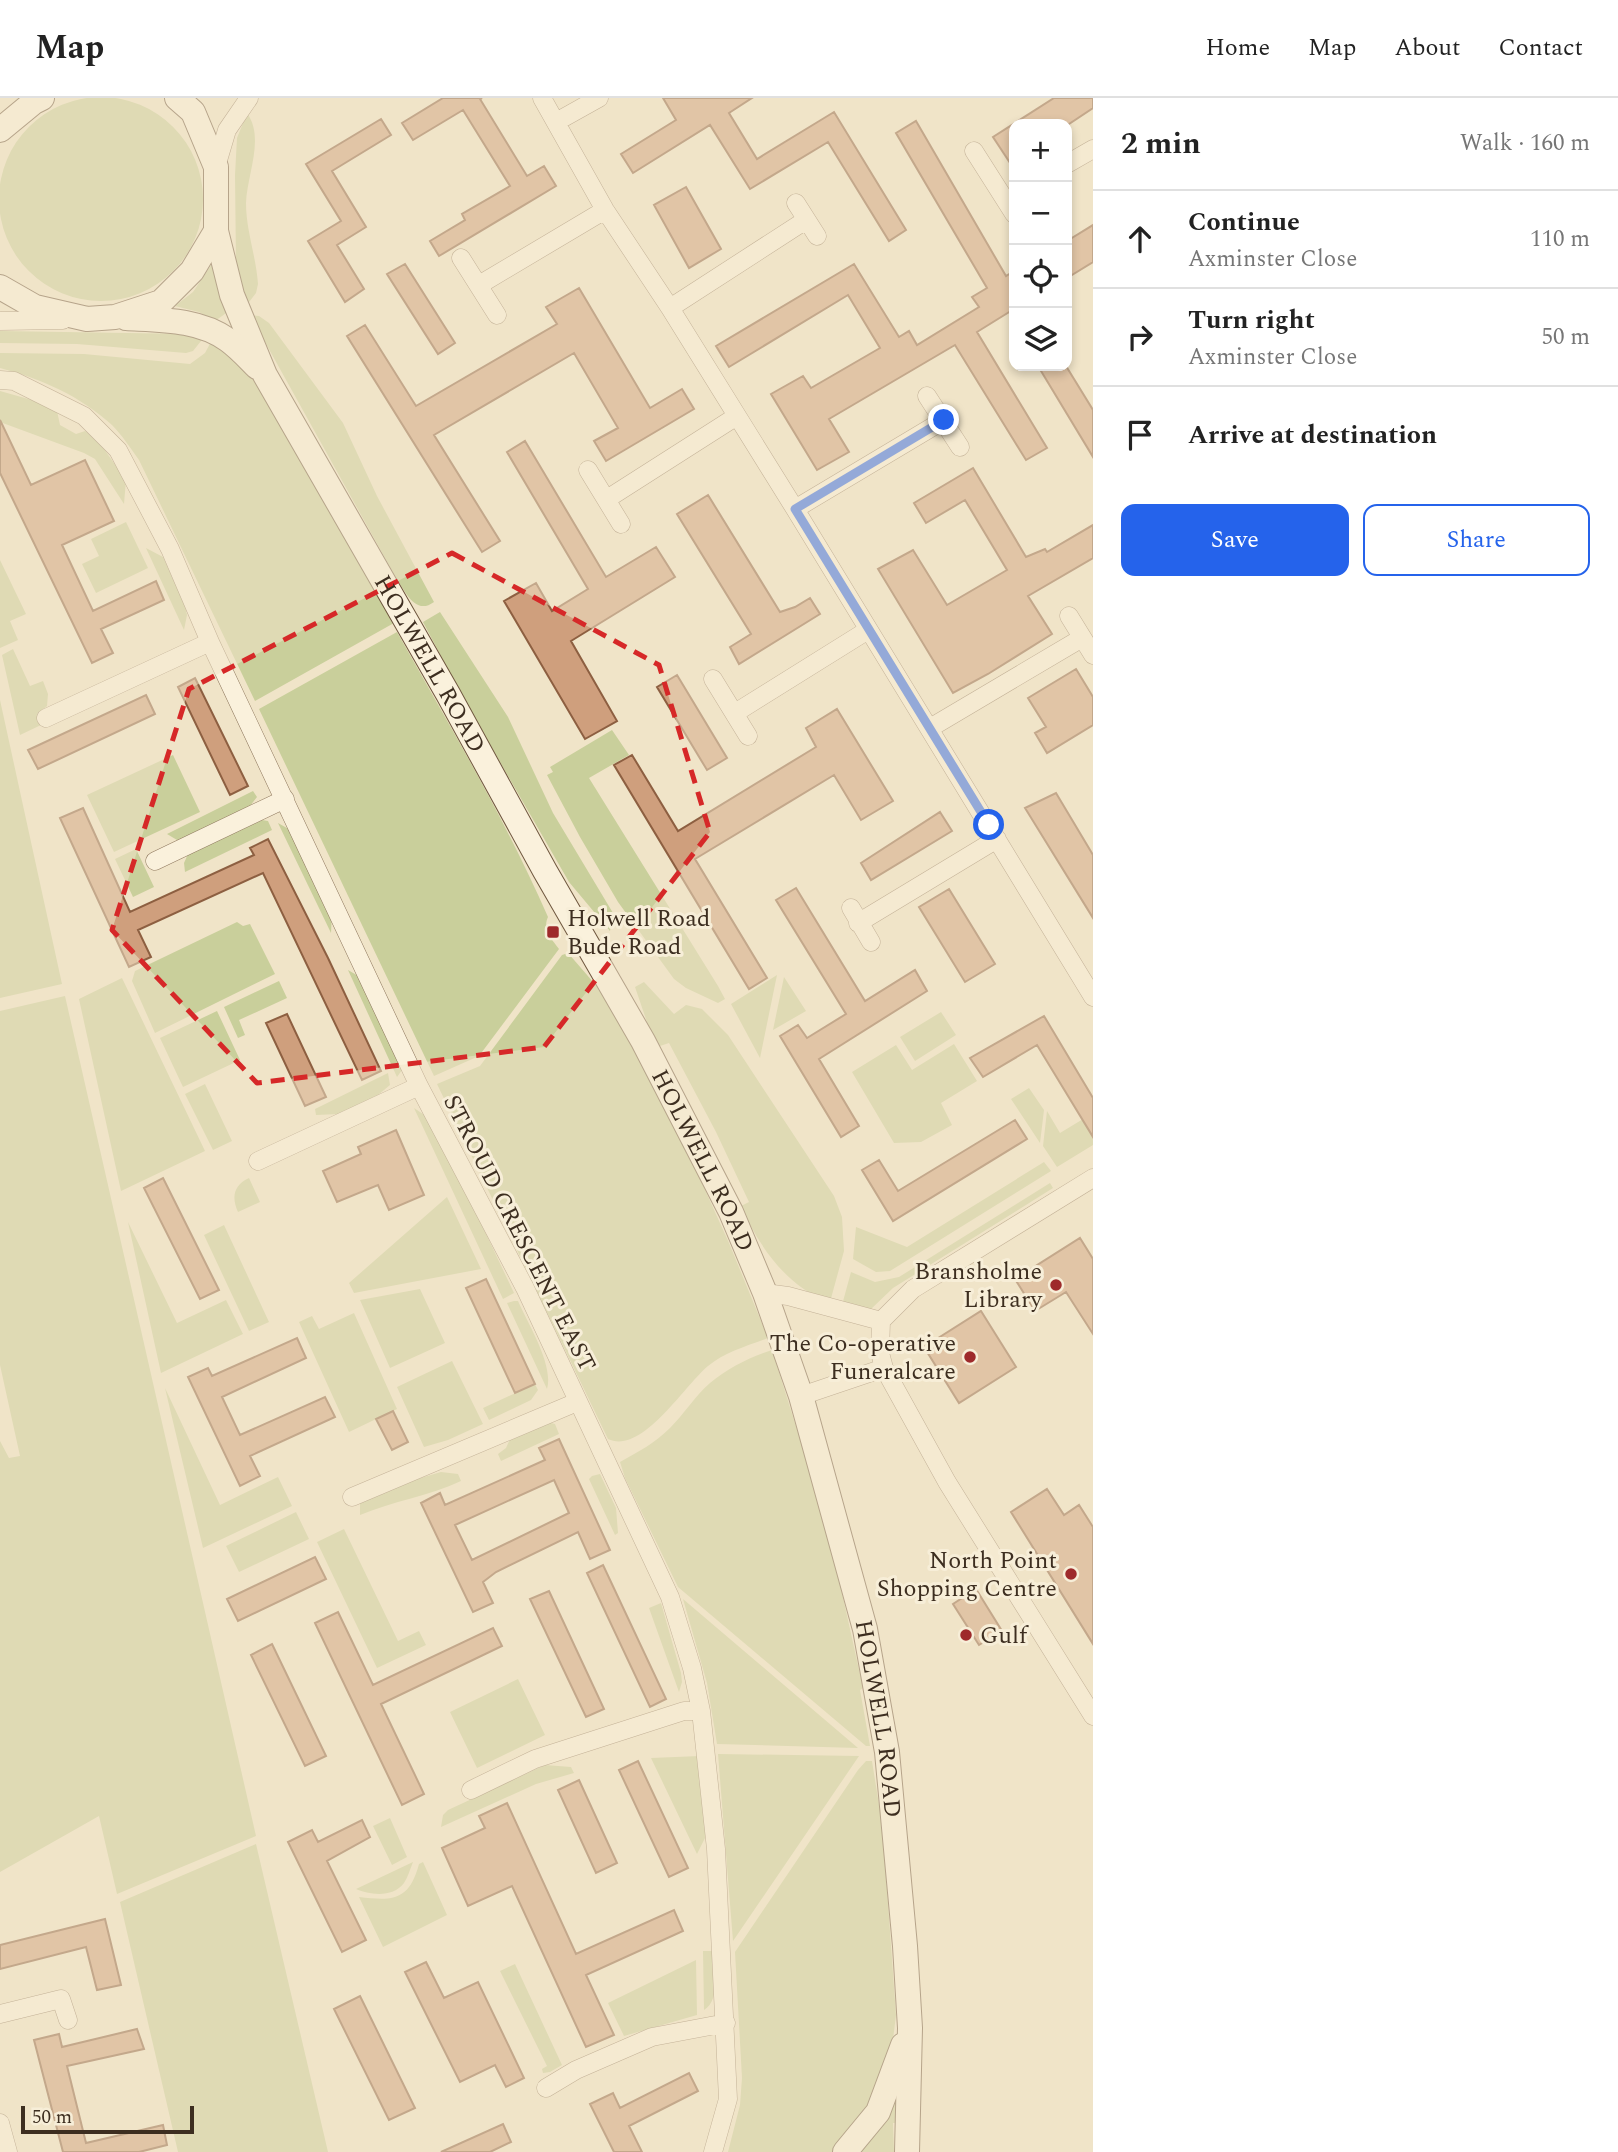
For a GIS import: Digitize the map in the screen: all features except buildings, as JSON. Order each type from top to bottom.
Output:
[{"type":"street","points":[[0,130],[42,98]]},
{"type":"street","points":[[177,98],[193,112],[216,167]]},
{"type":"street","points":[[216,167],[227,130],[249,98]]},
{"type":"street","points":[[542,98],[605,210],[670,308],[795,509],[1093,997]]},
{"type":"street","points":[[556,122],[598,98]]},
{"type":"street","points":[[1072,161],[1093,149]]},
{"type":"street","points":[[974,151],[1009,200]]},
{"type":"street","name":"HOLWELL ROAD","points":[[216,167],[216,231],[232,295],[265,375],[643,1041],[731,1212],[765,1293],[801,1396],[865,1629],[887,1752],[910,2028],[907,2152]]},
{"type":"street","points":[[796,203],[817,236]]},
{"type":"street","points":[[479,285],[605,210]]},
{"type":"street","points":[[670,308],[806,220]]},
{"type":"street","points":[[0,321],[116,317],[161,302],[191,271],[216,231]]},
{"type":"street","points":[[461,258],[497,315]]},
{"type":"street","points":[[0,287],[35,307],[87,319]]},
{"type":"street","name":"HOLWELL ROAD","points":[[116,317],[176,321],[204,327],[229,340],[265,375]]},
{"type":"street","name":"STROUD CRESCENT EAST","points":[[7,381],[84,416],[118,450],[170,550],[210,642],[419,1086],[525,1288],[670,1597],[692,1668],[701,1711],[716,1849],[728,2099],[713,2152]]},
{"type":"street","points":[[927,396],[960,446]]},
{"type":"street","points":[[607,499],[737,416]]},
{"type":"street","points":[[795,509],[944,420]]},
{"type":"street","points":[[588,470],[621,524]]},
{"type":"street","points":[[1069,616],[1093,655]]},
{"type":"street","points":[[735,713],[868,630]]},
{"type":"street","points":[[930,728],[1082,638]]},
{"type":"street","points":[[46,718],[210,642]]},
{"type":"street","points":[[713,679],[748,736]]},
{"type":"street","points":[[155,861],[285,799]]},
{"type":"street","points":[[871,942],[855,915],[997,839]]},
{"type":"street","name":"STROUD CRESCENT EAST","points":[[258,1161],[419,1086]]},
{"type":"street","points":[[1093,1178],[913,1289],[881,1321],[880,1353],[884,1368],[947,1482],[1093,1716]]},
{"type":"street","points":[[765,1293],[788,1296],[881,1321]]},
{"type":"street","points":[[801,1396],[884,1368]]},
{"type":"street","name":"STROUD CRESCENT EAST","points":[[352,1497],[577,1402]]},
{"type":"street","points":[[471,1790],[535,1759],[684,1711],[701,1711]]},
{"type":"street","points":[[0,2014],[61,1999],[68,2020]]},
{"type":"street","points":[[546,2088],[576,2070],[652,2037],[726,2023]]},
{"type":"street","name":"HOLWELL ROAD","points":[[845,2152],[878,2112],[910,2028]]},
{"type":"street","points":[[0,2123],[8,2152]]},
{"type":"highlighted area","points":[[452,553],[659,665],[710,832],[544,1047],[257,1083],[112,930],[189,689]]},
{"type":"green space","points":[[101,97],[140,105],[158,114],[173,127],[186,142],[195,160],[203,199],[195,238],[186,256],[173,271],[158,284],[140,293],[101,301],[62,293],[44,284],[29,271],[16,256],[7,238],[-1,199],[7,160],[16,142],[29,127],[44,114],[62,105]]},
{"type":"green space","points":[[247,113],[255,134],[255,145],[246,213],[258,284],[256,293],[246,306],[236,262],[235,175],[237,138]]},
{"type":"green space","points":[[216,258],[229,311],[215,321],[199,312],[175,306],[193,292]]},
{"type":"green space","points":[[250,315],[259,316],[269,323],[343,423],[377,496],[434,602],[427,606],[416,604],[395,576]]},
{"type":"green space","points":[[0,331],[205,336],[193,351],[186,353],[77,344],[0,343]]},
{"type":"green space","points":[[212,340],[242,361],[394,623],[255,701],[139,460],[123,438],[112,425],[74,397],[31,377],[0,368],[0,353],[84,354],[190,364],[205,353]]},
{"type":"green space","points":[[0,391],[39,402],[57,411],[60,425],[76,434],[85,431],[99,442],[126,480],[124,504],[95,459],[0,422]]},
{"type":"green space","points":[[126,522],[148,568],[96,593],[82,564],[99,556],[91,539]]},
{"type":"green space","points":[[146,548],[163,557],[185,606],[187,615],[184,630]]},
{"type":"green space","points":[[0,560],[26,614],[10,621],[18,640],[0,648]]},
{"type":"green space","points":[[440,612],[508,717],[553,813],[613,913],[610,931],[569,882],[462,696],[423,622]]},
{"type":"green space","points":[[397,632],[514,844],[548,917],[546,926],[549,934],[559,949],[479,1056],[434,1076],[259,709]]},
{"type":"green space","points":[[13,649],[30,686],[43,681],[48,694],[47,706],[37,714],[41,725],[20,735],[2,655]]},
{"type":"green space","points":[[0,700],[62,984],[0,998]]},
{"type":"green space","points":[[612,730],[629,755],[589,778],[718,986],[725,999],[718,1003],[686,988],[674,979],[618,902],[547,775],[553,772],[550,767]]},
{"type":"green space","points":[[173,755],[200,812],[114,852],[87,795]]},
{"type":"green space","points":[[253,791],[257,797],[250,806],[182,840],[167,834]]},
{"type":"green space","points":[[262,820],[268,821],[272,830],[185,872],[184,863],[188,854]]},
{"type":"green space","points":[[278,823],[294,832],[332,912],[331,933]]},
{"type":"green space","points":[[136,849],[154,887],[133,897],[115,859]]},
{"type":"green space","points":[[237,922],[243,926],[250,924],[275,974],[155,1033],[132,981],[135,971]]},
{"type":"green space","points":[[568,953],[607,998],[683,1141],[768,1338],[715,1361],[648,1428],[635,1437],[621,1441],[608,1439],[437,1084],[480,1066],[562,955]]},
{"type":"green space","points":[[348,970],[365,980],[402,1070],[397,1077]]},
{"type":"green space","points":[[777,975],[760,1058],[731,1004]]},
{"type":"green space","points":[[784,977],[806,1011],[773,1030]]},
{"type":"green space","points":[[122,978],[205,1151],[121,1191],[79,999]]},
{"type":"green space","points":[[279,981],[287,998],[239,1020],[245,1035],[238,1038],[224,1007]]},
{"type":"green space","points":[[644,982],[674,1014],[686,1005],[702,1009],[728,1035],[834,1196],[842,1217],[844,1251],[830,1302],[815,1296],[788,1276],[756,1236],[741,1206],[749,1202],[716,1132],[669,1043],[660,1046],[648,1025],[635,987]]},
{"type":"green space","points":[[65,996],[256,1836],[117,1894],[99,1816],[0,1872],[0,1441],[9,1458],[20,1456],[0,1365],[0,1011]]},
{"type":"green space","points":[[217,1011],[240,1060],[183,1087],[160,1038]]},
{"type":"green space","points":[[941,1012],[956,1035],[915,1061],[900,1037]]},
{"type":"green space","points":[[954,1044],[977,1081],[941,1103],[952,1125],[921,1142],[894,1143],[852,1072],[896,1045],[912,1070]]},
{"type":"green space","points":[[388,1073],[390,1085],[378,1095],[339,1114],[316,1115],[315,1109]]},
{"type":"green space","points":[[205,1084],[232,1141],[213,1150],[185,1094]]},
{"type":"green space","points":[[1029,1088],[1044,1110],[1040,1143],[1011,1099]]},
{"type":"green space","points":[[414,1108],[429,1118],[435,1126],[514,1293],[503,1299]]},
{"type":"green space","points":[[1047,1111],[1060,1133],[1093,1113],[1093,1145],[1057,1167],[1043,1146]]},
{"type":"green space","points":[[1044,1162],[1051,1171],[890,1271],[876,1272],[853,1259],[856,1227],[907,1247]]},
{"type":"green space","points":[[249,1178],[260,1202],[238,1212],[235,1192],[240,1184]]},
{"type":"green space","points":[[1050,1183],[1053,1188],[893,1288],[870,1310],[842,1305],[851,1272],[875,1282],[899,1277]]},
{"type":"green space","points":[[447,1197],[481,1269],[354,1293],[349,1283]]},
{"type":"green space","points":[[128,1222],[177,1323],[226,1300],[243,1334],[161,1373]]},
{"type":"green space","points":[[224,1225],[269,1322],[249,1331],[204,1235]]},
{"type":"green space","points":[[420,1289],[445,1343],[390,1368],[360,1300]]},
{"type":"green space","points":[[518,1301],[544,1357],[547,1389],[507,1303]]},
{"type":"green space","points":[[354,1313],[397,1409],[349,1432],[299,1322],[312,1316],[319,1329]]},
{"type":"green space","points":[[772,1350],[827,1525],[863,1688],[860,1690],[870,1746],[866,1746],[678,1587],[625,1478],[620,1462],[664,1433],[710,1383],[740,1364]]},
{"type":"green space","points":[[452,1361],[483,1424],[448,1440],[424,1447],[397,1387]]},
{"type":"green space","points":[[535,1384],[538,1390],[531,1400],[489,1420],[483,1408]]},
{"type":"green space","points":[[165,1388],[220,1505],[278,1477],[292,1506],[203,1548]]},
{"type":"green space","points":[[547,1422],[555,1424],[559,1434],[501,1461],[498,1454],[506,1448],[510,1439]]},
{"type":"green space","points":[[441,1472],[458,1474],[461,1481],[360,1515],[360,1502],[369,1493]]},
{"type":"green space","points":[[600,1474],[616,1508],[618,1533],[615,1535],[589,1479]]},
{"type":"green space","points":[[296,1512],[309,1539],[239,1572],[226,1546]]},
{"type":"green space","points":[[344,1529],[398,1641],[419,1631],[426,1645],[377,1668],[317,1542]]},
{"type":"green space","points":[[683,1599],[858,1748],[717,1744],[707,1683]]},
{"type":"green space","points":[[661,1603],[681,1673],[679,1692],[649,1608]]},
{"type":"green space","points":[[518,1679],[545,1735],[477,1768],[450,1712]]},
{"type":"green space","points":[[718,1754],[859,1756],[733,1941]]},
{"type":"green space","points":[[700,1756],[706,1836],[697,1854],[651,1758]]},
{"type":"green space","points":[[866,1761],[872,1761],[881,1806],[896,2015],[892,2048],[878,2091],[839,2152],[728,2152],[740,2105],[742,2078],[735,1952]]},
{"type":"green space","points":[[545,1765],[571,1767],[574,1773],[536,1784],[441,1827],[443,1815],[448,1810]]},
{"type":"green space","points":[[390,1818],[407,1857],[392,1865],[373,1826]]},
{"type":"green space","points":[[256,1844],[328,2152],[178,2152],[120,1902]]},
{"type":"green space","points":[[413,1862],[404,1883],[394,1891],[374,1894],[356,1889]]},
{"type":"green space","points":[[423,1862],[447,1915],[383,1947],[359,1897],[381,1899],[398,1896],[405,1892],[419,1864]]},
{"type":"green space","points":[[703,1951],[713,1951],[715,1984],[713,1999],[704,2010]]},
{"type":"green space","points":[[696,1960],[697,2015],[624,2036],[608,2003]]},
{"type":"green space","points":[[515,1964],[562,2065],[550,2072],[543,2073],[542,2069],[547,2066],[500,1971]]},
{"type":"green space","points":[[896,2091],[902,2123],[893,2123],[894,2152],[860,2152]]},
{"type":"place","name":"Holwell Road Bude Road","points":[[553,932]]},
{"type":"place","name":"Bransholme Library","points":[[1056,1285]]},
{"type":"place","name":"The Co-operative Funeralcare","points":[[970,1357]]},
{"type":"place","name":"North Point Shopping Centre","points":[[1071,1574]]},
{"type":"place","name":"Gulf","points":[[966,1635]]},
{"type":"route","points":[[944,420],[795,509],[989,825]]}]
